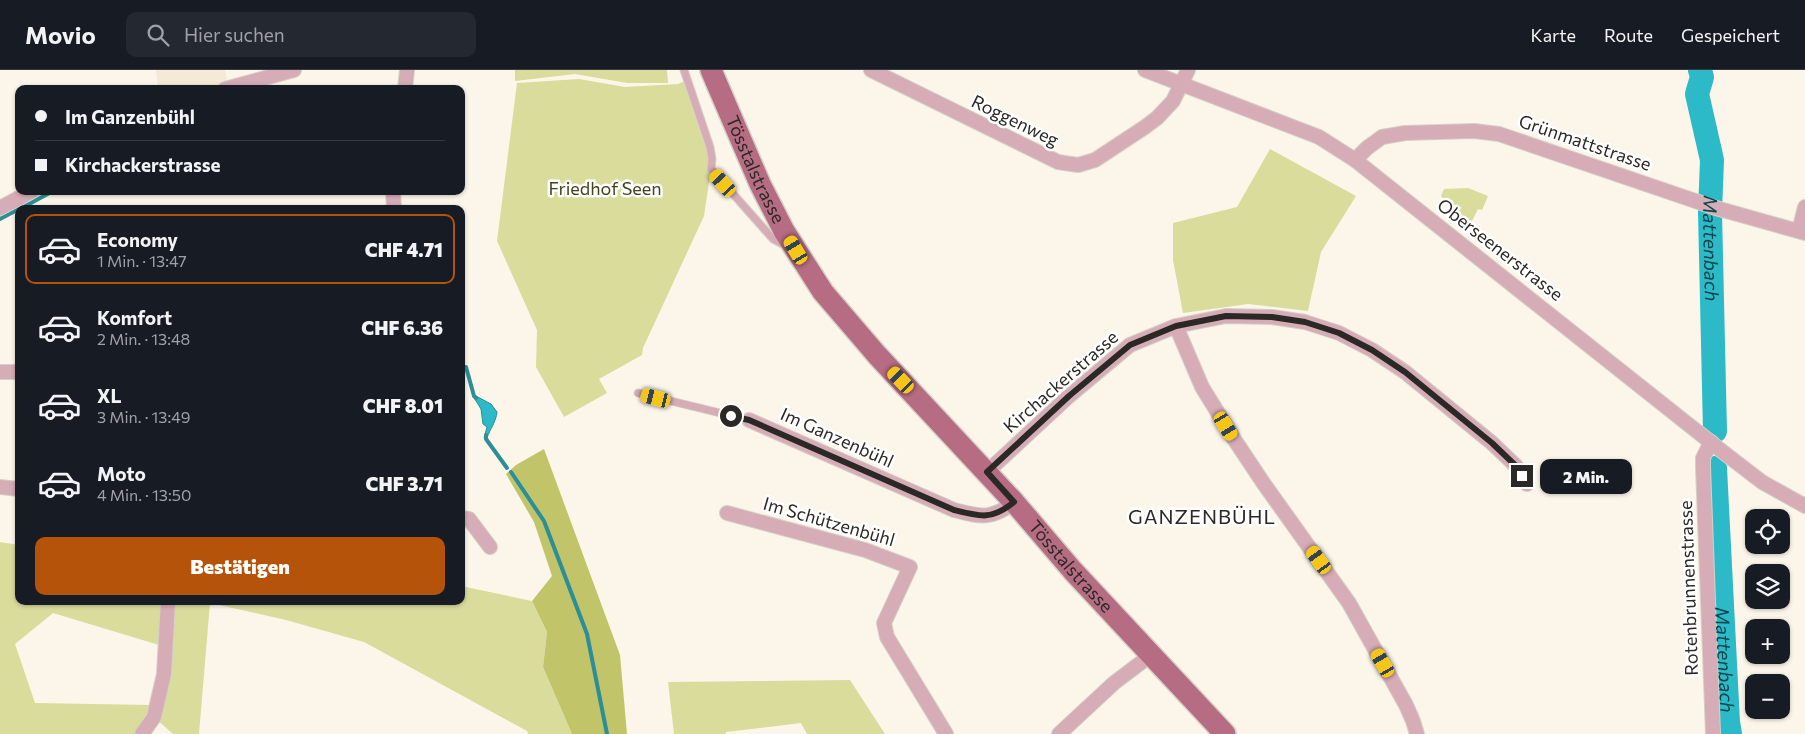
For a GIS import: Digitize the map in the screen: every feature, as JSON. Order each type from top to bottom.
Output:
[{"type":"main road","name":"Tösstalstrasse","points":[[711,70],[760,184],[796,250],[823,292],[877,354],[1014,502],[1073,571],[1225,734]]},
{"type":"street","points":[[240,85],[294,70]]},
{"type":"street","points":[[405,85],[407,70]]},
{"type":"street","name":"Roggenweg","points":[[871,70],[1058,162],[1078,165],[1095,160],[1157,118],[1173,101],[1188,70]]},
{"type":"street","name":"Oberseenerstrasse","points":[[1145,70],[1319,137],[1355,160],[1762,482],[1805,506]]},
{"type":"street","name":"Grünmattstrasse","points":[[1355,160],[1382,137],[1405,133],[1474,131],[1499,134],[1716,208],[1802,232]]},
{"type":"street","points":[[0,208],[24,195]]},
{"type":"street","points":[[1802,232],[1805,207]]},
{"type":"street","name":"Kirchackerstrasse","points":[[987,472],[1069,396],[1130,345],[1176,326],[1226,316],[1272,317],[1305,322],[1339,333],[1372,350],[1405,372],[1492,443],[1516,466],[1527,484]]},
{"type":"street","points":[[1176,326],[1202,387],[1264,484],[1349,603],[1406,705],[1417,734]]},
{"type":"street","points":[[0,372],[15,372]]},
{"type":"street","name":"Im Ganzenbühl","points":[[749,420],[954,510],[978,516],[999,513],[1014,502]]},
{"type":"street","name":"Rotenbrunnenstrasse","points":[[1711,442],[1703,458],[1702,467],[1713,734]]},
{"type":"street","points":[[0,487],[15,489]]},
{"type":"street","name":"Im Schützenbühl","points":[[727,513],[865,550],[910,567],[884,622],[887,637],[946,734]]},
{"type":"street","points":[[465,519],[469,520],[490,547]]},
{"type":"street","points":[[142,734],[154,717],[164,674],[168,605]]},
{"type":"street","points":[[1059,734],[1114,683],[1142,662],[1148,652]]},
{"type":"lane","points":[[684,70],[710,147],[712,159],[710,170],[773,239],[796,250]]},
{"type":"lane","name":"Im Ganzenbühl","points":[[638,393],[749,420]]},
{"type":"shaded area","points":[[156,70],[225,70],[228,85],[158,85]]},
{"type":"green space","points":[[515,70],[667,70],[668,83],[627,83],[575,74],[515,81]]},
{"type":"green space","name":"Friedhof Seen","points":[[579,79],[625,87],[678,84],[687,80],[710,147],[711,169],[704,216],[643,348],[642,355],[599,379],[607,393],[564,417],[536,367],[537,330],[497,241],[517,83]]},
{"type":"green space","points":[[1270,149],[1356,196],[1321,252],[1308,311],[1248,304],[1183,313],[1173,260],[1173,223],[1237,207]]},
{"type":"green space","points":[[1468,188],[1488,196],[1482,210],[1478,209],[1471,223],[1461,219],[1441,196],[1444,189]]},
{"type":"green space","points":[[544,449],[620,655],[627,734],[572,734],[543,667],[547,632],[532,601],[552,576],[534,522],[506,474],[516,465]]},
{"type":"green space","points":[[0,542],[15,544],[15,605],[163,605],[159,645],[53,613],[15,644],[35,703],[152,705],[134,734],[0,734]]},
{"type":"green space","points":[[465,587],[532,601],[547,632],[543,667],[572,734],[528,734],[527,731],[364,642],[286,620],[219,605],[465,605]]},
{"type":"green space","points":[[168,605],[210,605],[199,734],[173,734],[154,717]]},
{"type":"green space","points":[[850,680],[885,734],[807,734],[801,723],[726,732],[726,734],[674,734],[668,682]]},
{"type":"water","points":[[474,395],[491,404],[497,412],[487,438],[484,438],[487,427],[483,424],[481,409]]},
{"type":"waterway","name":"Mattenbach","points":[[1700,70],[1702,77],[1697,94],[1712,160],[1710,212],[1715,431]]},
{"type":"waterway","points":[[27,205],[46,195]]},
{"type":"waterway","points":[[0,219],[15,211]]},
{"type":"waterway","points":[[466,367],[476,398]]},
{"type":"waterway","points":[[486,435],[486,439],[507,468]]},
{"type":"waterway","name":"Mattenbach","points":[[1715,468],[1730,734]]},
{"type":"waterway","points":[[511,472],[544,521],[587,634],[607,734]]},
{"type":"district","name":"GANZENBÜHL","points":[[1202,517]]},
{"type":"route","points":[[731,416],[749,420],[954,510],[978,516],[999,513],[1014,502],[987,472],[1069,396],[1130,345],[1176,326],[1226,316],[1272,317],[1312,324],[1339,333],[1372,350],[1405,372],[1492,443],[1516,466],[1522,476]]}]
